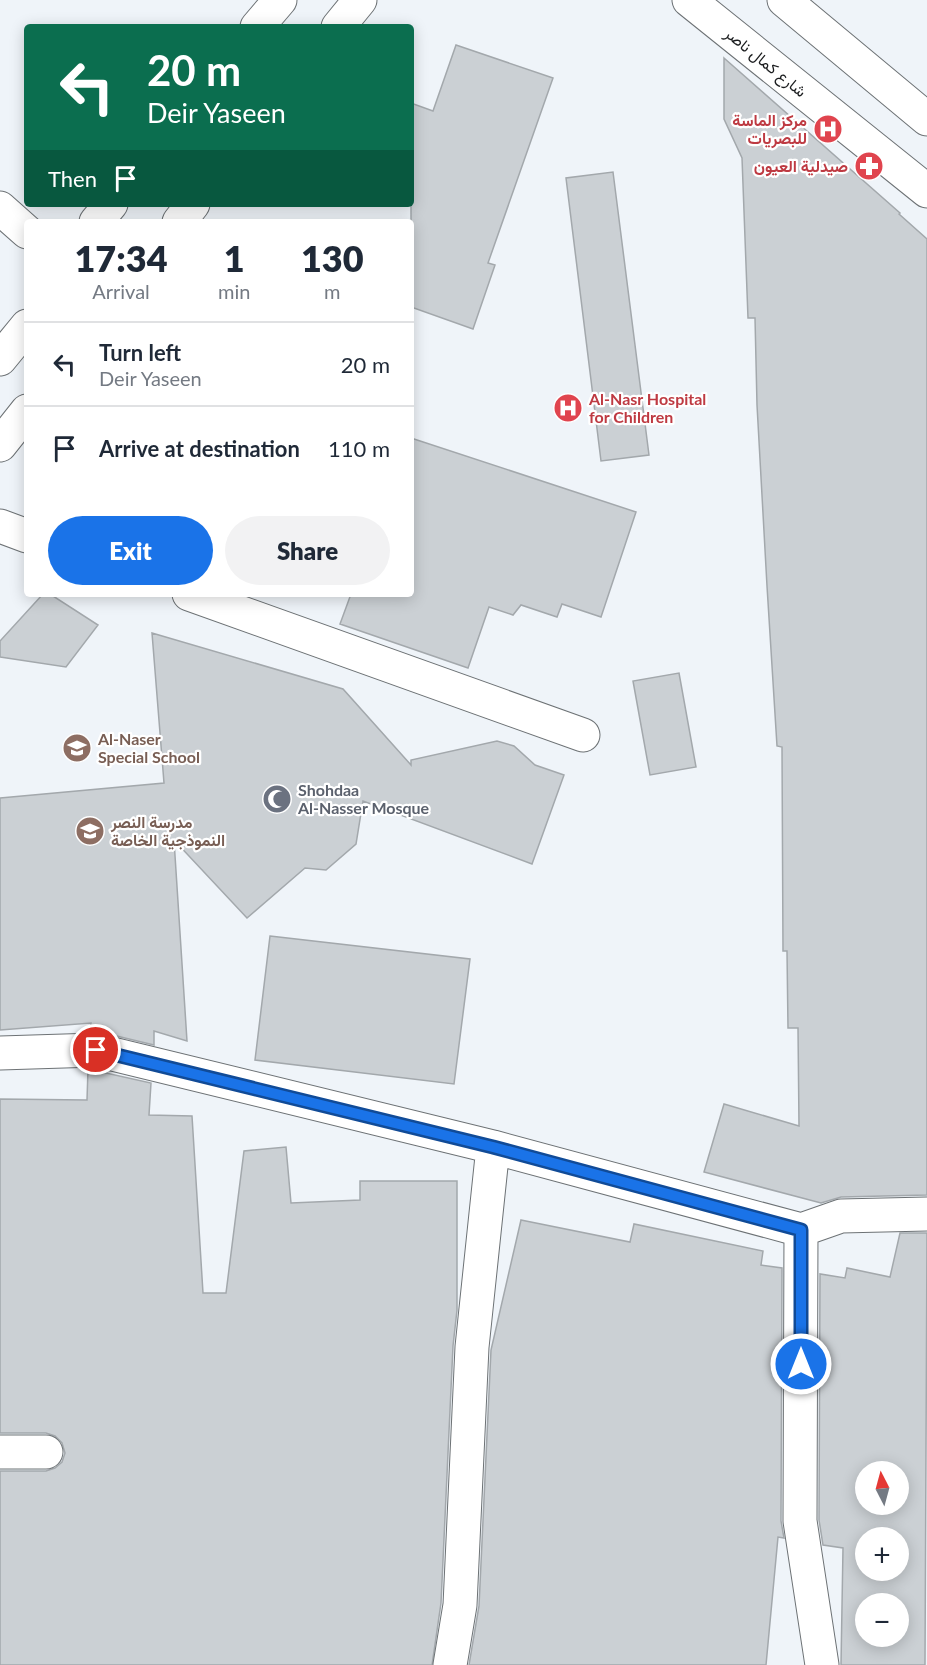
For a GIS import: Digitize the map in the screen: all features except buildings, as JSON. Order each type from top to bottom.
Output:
[{"type":"street","points":[[260,24],[280,0]]},
{"type":"street","points":[[340,24],[360,0]]},
{"type":"street","name":"شارع كمال ناصر","points":[[689,0],[927,191]]},
{"type":"street","points":[[784,0],[927,119]]},
{"type":"street","points":[[98,219],[108,207]]},
{"type":"street","points":[[182,219],[192,207]]},
{"type":"street","points":[[0,208],[24,229]]},
{"type":"street","points":[[0,359],[24,330]]},
{"type":"street","points":[[0,445],[24,415]]},
{"type":"street","points":[[0,526],[24,535]]},
{"type":"street","points":[[197,597],[583,735]]},
{"type":"street","points":[[0,1053],[96,1050],[493,1147],[801,1230],[841,1216],[927,1214]]},
{"type":"street","points":[[450,1665],[460,1605],[472,1347],[493,1147]]},
{"type":"street","points":[[801,1230],[800,1521],[822,1665]]},
{"type":"street","points":[[0,1452],[46,1452]]},
{"type":"place","name":"مركز الماسة للبصريات","points":[[828,129]]},
{"type":"place","name":"صيدلية العيون","points":[[869,166]]},
{"type":"place","name":"Al-Nasr Hospital for Children","points":[[568,408]]},
{"type":"place","name":"Al-Naser Special School","points":[[77,748]]},
{"type":"place","name":"Shohdaa Al-Nasser Mosque","points":[[277,799]]},
{"type":"place","name":"مدرسة النصر النموذجية الخاصة","points":[[90,831]]},
{"type":"route","points":[[96,1050],[493,1147],[801,1230],[801,1364]]}]
